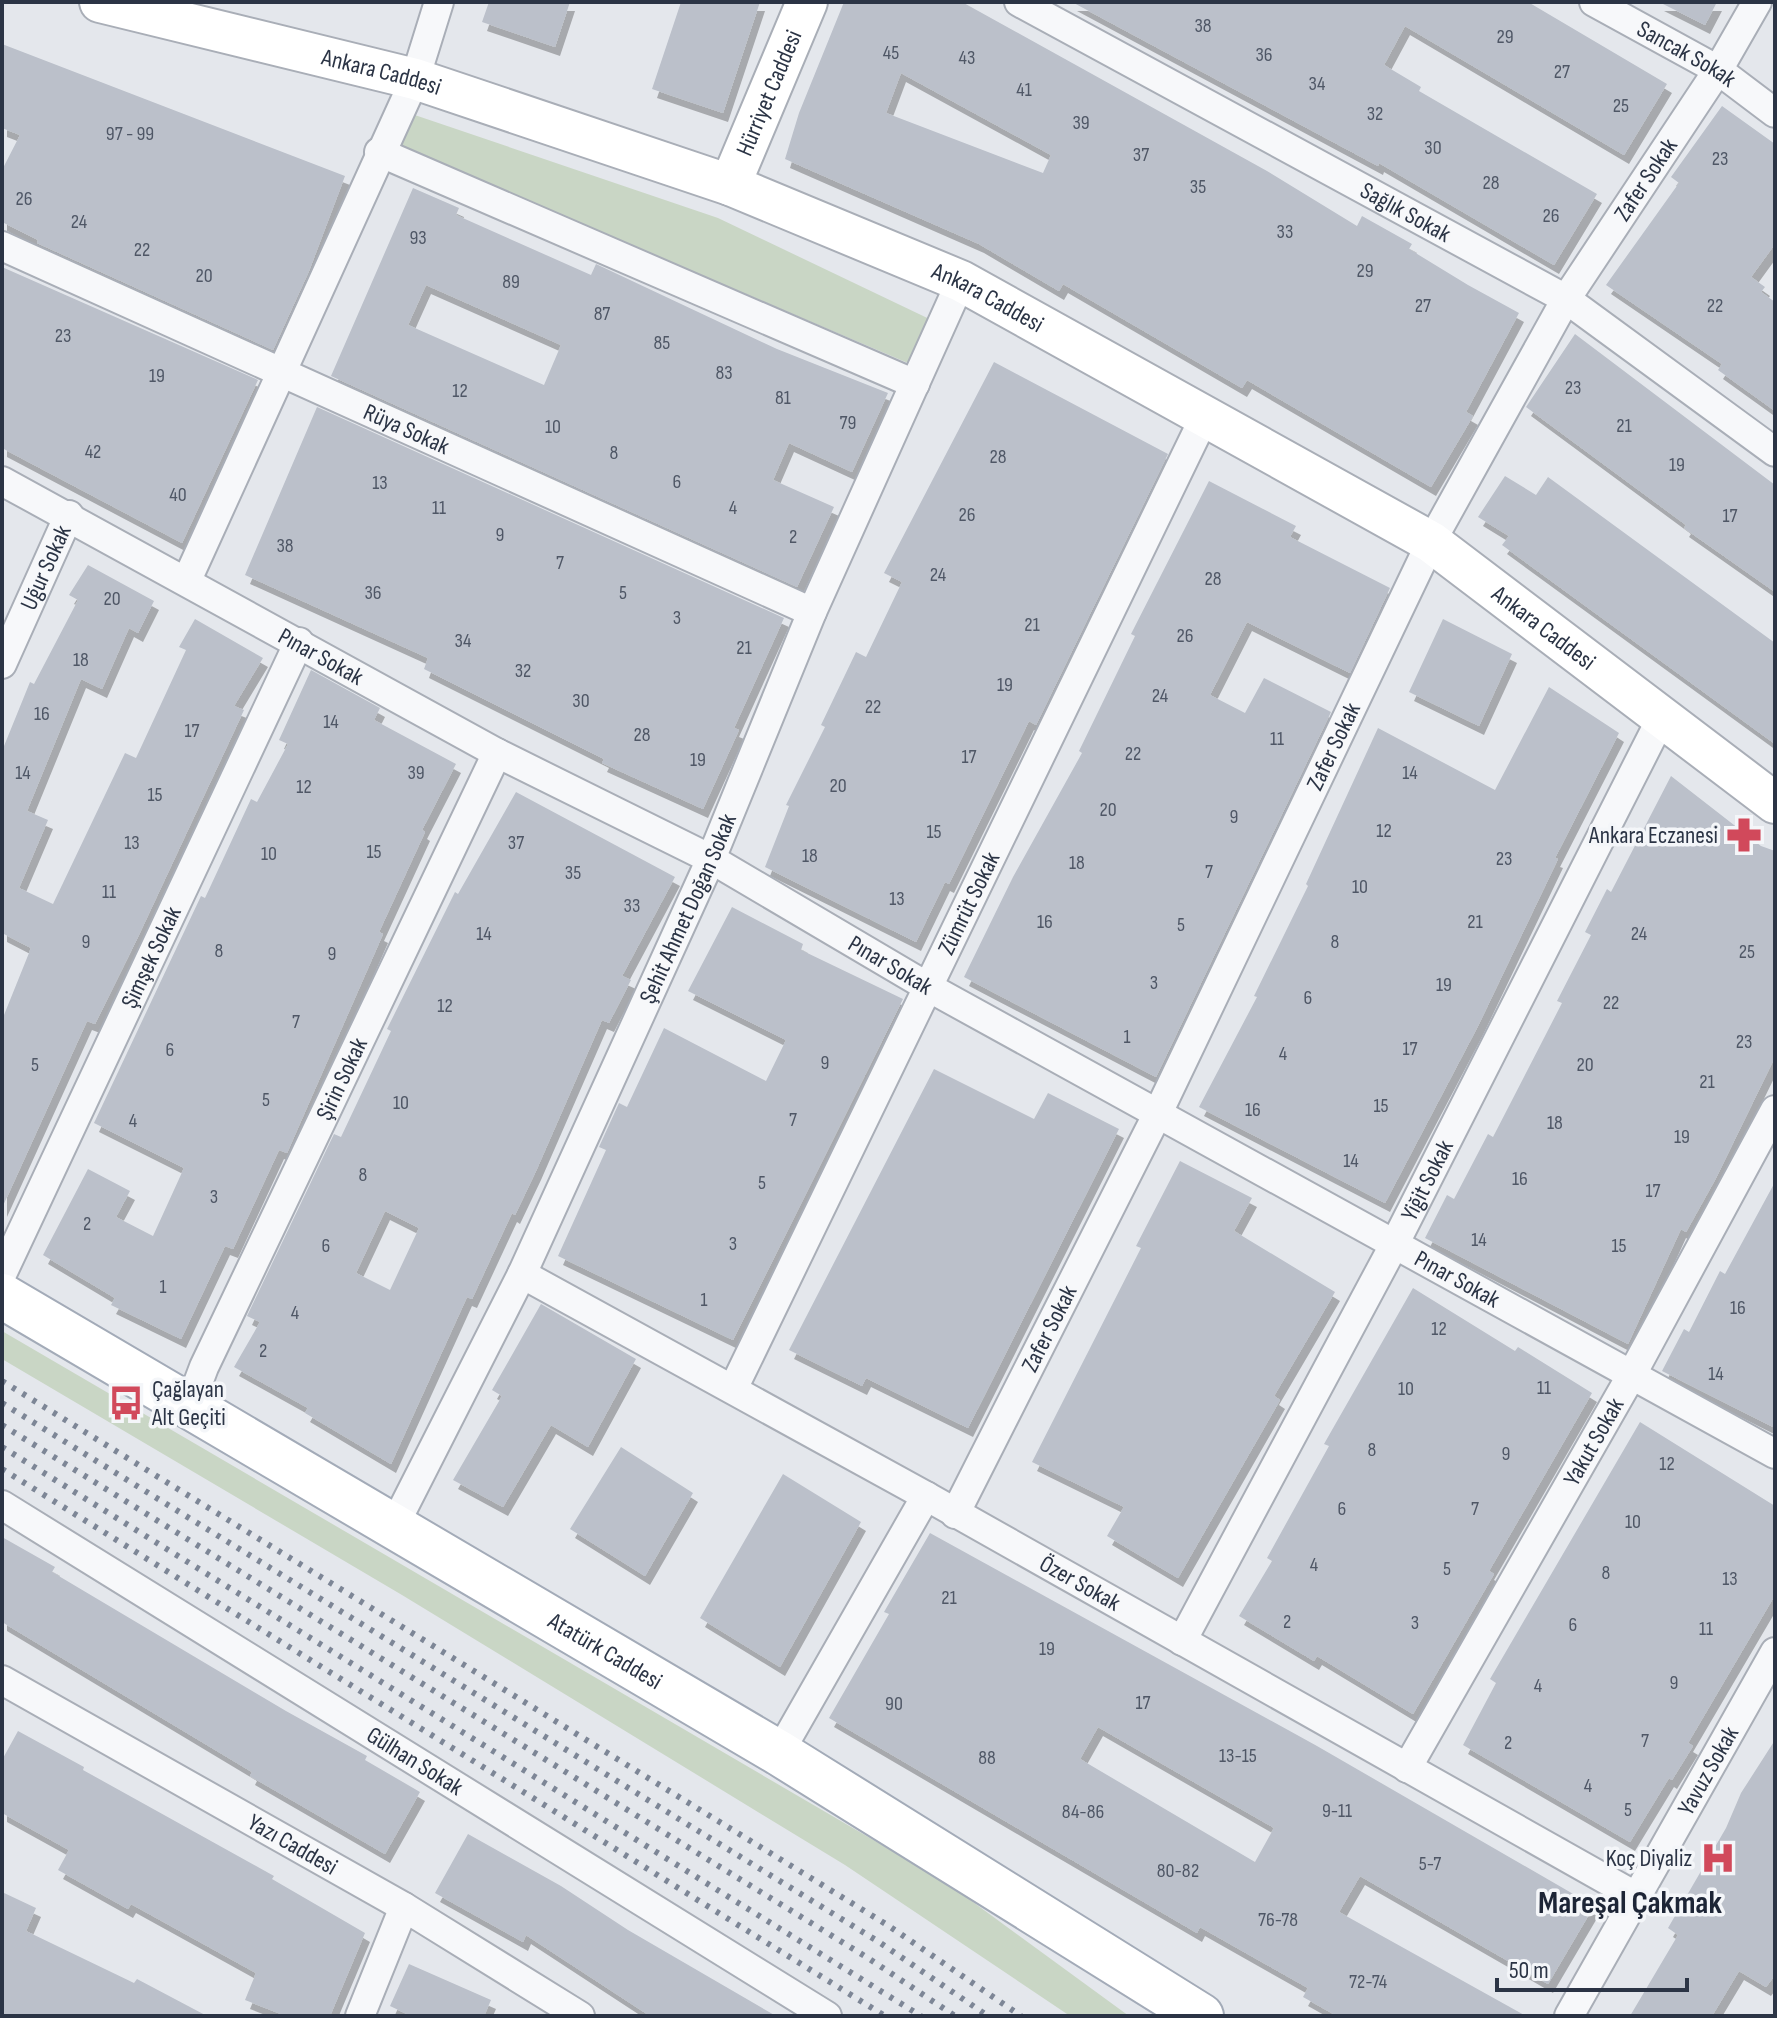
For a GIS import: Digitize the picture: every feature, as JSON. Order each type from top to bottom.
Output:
[{"type":"main road","name":"Ankara Caddesi","points":[[100,2],[415,79],[730,185],[961,281],[1431,542],[1663,715],[1775,803]]},
{"type":"main road","name":"Hürriyet Caddesi","points":[[730,185],[807,2]]},
{"type":"main road","name":"Atatürk Caddesi","points":[[2,1296],[779,1753],[1201,2016]]},
{"type":"main road","points":[[1138,1976],[1176,2016]]},
{"type":"street","points":[[187,580],[379,152],[415,79],[439,2]]},
{"type":"street","name":"Sağlık Sokak","points":[[1019,2],[1566,299],[1775,452]]},
{"type":"street","name":"Sancak Sokak","points":[[1594,2],[1718,70],[1775,113]]},
{"type":"street","name":"Zafer Sokak","points":[[955,1514],[1157,1115],[1431,542],[1566,299],[1718,70],[1757,2]]},
{"type":"street","points":[[379,152],[915,384]]},
{"type":"street","name":"Rüya Sokak","points":[[2,246],[812,612]]},
{"type":"street","name":"Şehit Ahmet Doğan Sokak","points":[[394,1526],[522,1274],[711,859],[812,612],[961,281]]},
{"type":"street","name":"Zümrüt Sokak","points":[[733,1389],[1204,418]]},
{"type":"street","name":"Pınar Sokak","points":[[2,481],[69,515],[497,753],[711,859],[928,987],[1775,1454]]},
{"type":"street","name":"Uğur Sokak","points":[[2,664],[69,515]]},
{"type":"street","name":"Şimşek Sokak","points":[[2,1274],[299,642]]},
{"type":"street","name":"Yiğit Sokak","points":[[1182,1641],[1394,1245],[1663,715]]},
{"type":"street","name":"Şirin Sokak","points":[[189,1407],[204,1367],[497,753]]},
{"type":"street","name":"Yakut Sokak","points":[[1407,1768],[1631,1376],[1775,1110]]},
{"type":"street","name":"Özer Sokak","points":[[522,1274],[926,1496],[1637,1897]]},
{"type":"street","points":[[779,1753],[926,1496]]},
{"type":"street","name":"Gülhan Sokak","points":[[2,1505],[827,2016]]},
{"type":"street","name":"Yavuz Sokak","points":[[1569,2016],[1775,1652]]},
{"type":"street","name":"Yazı Caddesi","points":[[2,1680],[404,1907],[580,2016]]},
{"type":"street","points":[[360,2016],[404,1907]]},
{"type":"green space","points":[[400,110],[718,218],[942,325],[922,369],[386,141]]},
{"type":"green space","points":[[2,1331],[947,1883],[1129,2016],[1070,2016],[845,1865],[402,1595],[2,1359]]},
{"type":"building","points":[[489,2],[570,2],[555,47],[482,22]]},
{"type":"building","points":[[681,2],[760,2],[723,113],[652,89]]},
{"type":"building","points":[[844,2],[962,2],[1267,171],[1357,226],[1362,216],[1412,244],[1409,249],[1519,313],[1466,412],[1473,416],[1431,487],[1247,380],[1242,388],[1063,284],[1059,291],[979,244],[785,159],[799,113]],"holes":[[[901,73],[1051,155],[1043,173],[886,113]]]},
{"type":"building","points":[[1072,2],[1528,2],[1667,84],[1624,155],[1405,26],[1384,65],[1421,87],[1419,91],[1597,194],[1554,265],[1379,163],[1378,166]]},
{"type":"building","points":[[1659,2],[1717,2],[1705,25]]},
{"type":"building","points":[[2,44],[345,176],[309,271],[273,350],[37,243],[38,240],[2,222],[2,170],[20,135],[2,128]]},
{"type":"building","points":[[1722,106],[1775,144],[1775,244],[1751,277],[1765,287],[1761,292],[1775,302],[1775,411],[1718,370],[1722,364],[1606,285],[1679,183],[1671,177]]},
{"type":"building","points":[[413,188],[459,208],[456,215],[591,275],[596,264],[777,349],[888,393],[852,472],[789,443],[773,480],[834,507],[797,587],[331,376]],"holes":[[[426,285],[561,345],[544,385],[408,325]]]},
{"type":"building","points":[[2,267],[258,380],[182,543],[2,448]]},
{"type":"building","points":[[1575,334],[1775,485],[1775,592],[1684,528],[1686,525],[1526,407]]},
{"type":"building","points":[[994,362],[1168,454],[1036,725],[1029,721],[949,884],[945,882],[916,942],[765,867],[789,806],[786,805],[825,727],[821,725],[856,652],[866,657],[902,582],[884,573]]},
{"type":"building","points":[[317,407],[784,618],[734,728],[739,730],[703,809],[602,763],[604,759],[424,669],[428,658],[245,575]]},
{"type":"building","points":[[1505,476],[1536,495],[1548,477],[1775,643],[1775,744],[1502,545],[1509,536],[1478,517]]},
{"type":"building","points":[[1209,481],[1296,526],[1290,537],[1390,588],[1350,673],[1247,622],[1210,695],[1245,713],[1264,678],[1331,712],[1156,1077],[964,977],[1013,877],[1082,753],[1079,751],[1135,636],[1131,634]]},
{"type":"building","points":[[88,565],[154,601],[138,633],[129,628],[102,689],[81,679],[27,811],[48,820],[19,888],[53,904],[125,753],[136,758],[186,650],[179,647],[195,619],[263,658],[234,706],[244,710],[137,939],[95,1024],[87,1021],[2,1208],[2,1020],[31,948],[2,933],[2,751],[30,682],[34,684],[78,600],[69,595]]},
{"type":"building","points":[[1443,619],[1512,654],[1479,726],[1409,692]]},
{"type":"building","points":[[311,670],[380,708],[374,720],[456,764],[422,830],[425,832],[379,932],[383,934],[287,1153],[279,1150],[233,1249],[225,1246],[181,1339],[111,1305],[115,1298],[43,1255],[88,1169],[130,1191],[116,1217],[153,1236],[184,1168],[94,1123],[201,896],[205,898],[251,799],[257,802],[288,744],[279,740]]},
{"type":"building","points":[[1549,687],[1619,733],[1555,858],[1558,859],[1478,1026],[1385,1203],[1199,1107],[1257,997],[1254,996],[1308,886],[1306,884],[1378,728],[1495,790]]},
{"type":"building","points":[[1671,776],[1761,846],[1775,851],[1775,1057],[1716,1178],[1686,1232],[1681,1229],[1628,1344],[1425,1238],[1447,1195],[1454,1199],[1488,1134],[1493,1137],[1562,1003],[1557,1001],[1591,935],[1585,932],[1607,889],[1611,892]]},
{"type":"building","points":[[516,792],[675,877],[622,976],[631,980],[609,1023],[602,1020],[536,1171],[515,1215],[512,1213],[472,1299],[467,1297],[391,1464],[305,1413],[308,1408],[234,1367],[260,1322],[247,1316],[334,1134],[341,1137],[391,1031],[387,1029],[455,892],[458,894]],"holes":[[[385,1211],[419,1228],[390,1290],[356,1273]]]},
{"type":"building","points":[[732,907],[803,944],[801,950],[903,999],[733,1340],[558,1256],[606,1150],[599,1147],[619,1103],[627,1107],[664,1028],[766,1081],[786,1040],[688,991]]},
{"type":"building","points":[[934,1069],[1034,1119],[1048,1093],[1119,1129],[968,1428],[866,1378],[862,1386],[789,1350]]},
{"type":"building","points":[[1180,1161],[1252,1198],[1234,1231],[1335,1292],[1274,1396],[1280,1400],[1178,1578],[1107,1536],[1124,1507],[1032,1462],[1141,1248],[1136,1246]]},
{"type":"building","points":[[1775,1182],[1775,1428],[1662,1371],[1684,1329],[1689,1332],[1720,1271],[1725,1274]]},
{"type":"building","points":[[1413,1288],[1515,1351],[1518,1347],[1592,1393],[1489,1571],[1494,1574],[1413,1714],[1317,1656],[1314,1661],[1239,1616],[1272,1561],[1267,1558],[1329,1446],[1324,1444]]},
{"type":"building","points":[[541,1304],[636,1359],[588,1447],[551,1425],[503,1507],[453,1480],[502,1396],[492,1390]]},
{"type":"building","points":[[1640,1422],[1775,1506],[1775,1595],[1688,1743],[1693,1746],[1672,1780],[1669,1778],[1630,1842],[1463,1745],[1496,1683],[1490,1679]]},
{"type":"building","points":[[621,1447],[693,1493],[645,1576],[570,1529]]},
{"type":"building","points":[[783,1474],[861,1522],[780,1667],[700,1618]]},
{"type":"building","points":[[930,1533],[1317,1746],[1594,1906],[1548,1984],[1360,1876],[1339,1912],[1526,2016],[1337,2016],[1303,1997],[1308,1988],[1200,1927],[1197,1933],[829,1718],[889,1614],[884,1612]],"holes":[[[1098,1727],[1274,1828],[1255,1862],[1080,1759]]]},
{"type":"building","points":[[2,1537],[55,1567],[52,1572],[367,1756],[365,1760],[420,1792],[385,1854],[250,1776],[252,1772],[2,1622]]},
{"type":"building","points":[[18,1731],[274,1876],[272,1879],[365,1933],[330,2016],[286,2016],[245,2000],[256,1973],[131,1904],[128,1909],[58,1870],[69,1850],[2,1813],[2,1760]]},
{"type":"building","points":[[1775,1740],[1775,1975],[1766,1987],[1739,1971],[1712,2016],[1630,2016],[1678,1935],[1668,1928],[1726,1828],[1741,1793]]},
{"type":"building","points":[[468,1834],[561,1886],[628,1930],[776,2016],[650,2016],[526,1935],[523,1942],[435,1893]]},
{"type":"building","points":[[2,1892],[36,1908],[26,1931],[134,1983],[137,1979],[207,2016],[2,2016]]},
{"type":"building","points":[[409,1964],[491,2000],[484,2016],[411,2016],[390,2006]]},
{"type":"railway","points":[[2,1381],[889,1926],[1021,2016]]},
{"type":"railway","points":[[2,1403],[879,1942],[988,2016]]},
{"type":"railway","points":[[2,1425],[868,1958],[955,2016]]},
{"type":"railway","points":[[2,1447],[921,2016]]},
{"type":"railway","points":[[2,1469],[885,2016]]},
{"type":"place","name":"Ankara Eczanesi","points":[[1744,835]]},
{"type":"place","name":"Çağlayan Alt Geçiti","points":[[126,1403]]},
{"type":"place","name":"Koç Diyaliz","points":[[1718,1858]]},
{"type":"district","name":"Mareşal Çakmak","points":[[1630,1902]]}]
